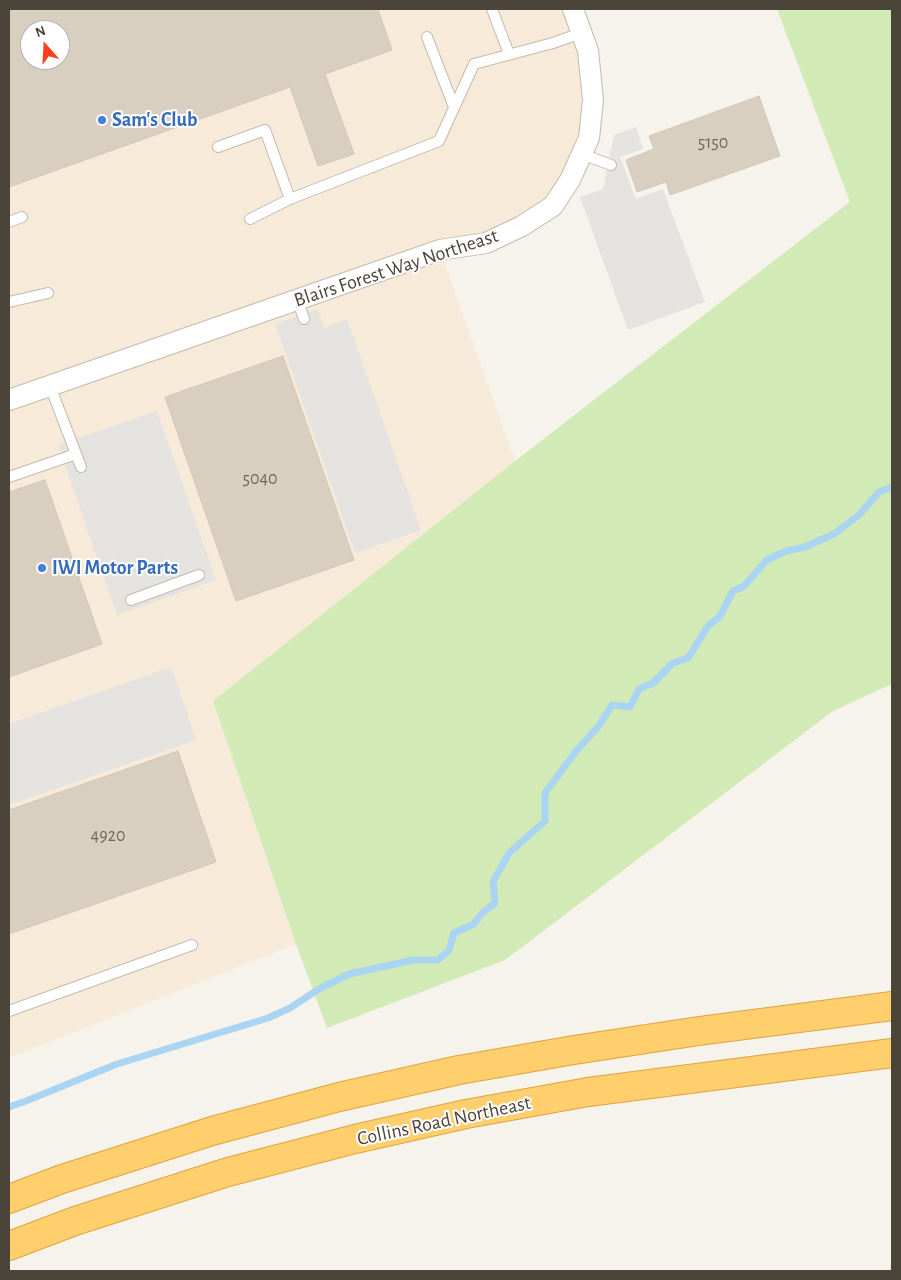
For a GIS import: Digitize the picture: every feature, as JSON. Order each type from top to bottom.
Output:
[{"type":"highway","points":[[699,1031],[892,992]]},
{"type":"highway","points":[[9,1199],[62,1179],[212,1131],[338,1097],[459,1070],[699,1031],[892,1006]]},
{"type":"highway","name":"Collins Road Northeast","points":[[9,1246],[75,1221],[228,1172],[355,1139],[466,1114],[588,1092],[851,1058],[892,1055]]},
{"type":"street","name":"Blairs Forest Way Northeast","points":[[9,400],[440,250],[486,243],[522,226],[553,206],[570,180],[589,138],[593,100],[588,51],[573,9]]},
{"type":"lane","points":[[492,9],[509,54]]},
{"type":"lane","points":[[250,219],[290,199],[440,141],[474,64],[553,43],[581,33]]},
{"type":"lane","points":[[427,37],[454,107]]},
{"type":"lane","points":[[218,147],[265,130],[290,199]]},
{"type":"lane","points":[[582,154],[611,165]]},
{"type":"lane","points":[[9,222],[22,217]]},
{"type":"lane","points":[[9,302],[48,293]]},
{"type":"lane","points":[[297,299],[304,319]]},
{"type":"lane","points":[[50,386],[81,467]]},
{"type":"lane","points":[[9,477],[76,454]]},
{"type":"lane","points":[[131,600],[199,575]]},
{"type":"lane","points":[[9,1011],[192,945]]},
{"type":"shaded area","points":[[9,9],[573,9],[593,100],[570,180],[524,225],[440,250],[515,461],[213,701],[296,944],[9,1058]]},
{"type":"shaded area","points":[[636,127],[643,149],[620,157],[636,199],[663,189],[705,302],[628,330],[580,197],[603,189],[614,135]]},
{"type":"shaded area","points":[[318,309],[324,328],[347,319],[421,530],[355,553],[275,324]]},
{"type":"shaded area","points":[[157,411],[216,580],[117,615],[58,445]]},
{"type":"shaded area","points":[[171,667],[196,740],[9,805],[9,724]]},
{"type":"green space","points":[[777,9],[892,9],[892,684],[833,711],[505,960],[327,1028],[296,944],[213,701],[515,461],[850,202]]},
{"type":"building","name":"Sam's Club","points":[[9,9],[378,9],[392,50],[325,74],[354,154],[318,166],[290,87],[9,187]]},
{"type":"building","points":[[759,96],[780,156],[670,195],[666,182],[637,192],[626,160],[654,149],[649,136]]},
{"type":"building","points":[[283,356],[354,560],[236,601],[165,397]]},
{"type":"building","name":"IWI Motor Parts","points":[[45,480],[102,644],[9,677],[9,492]]},
{"type":"building","points":[[178,751],[216,862],[9,934],[9,810]]},
{"type":"waterway","points":[[9,1107],[117,1064],[268,1018],[290,1008],[319,989],[349,974],[413,960],[438,960],[449,950],[454,933],[474,924],[482,913],[495,903],[493,882],[509,853],[545,821],[545,793],[577,750],[598,727],[612,705],[630,707],[639,689],[653,683],[673,663],[688,658],[708,626],[720,616],[733,591],[744,586],[767,560],[786,551],[805,547],[834,534],[859,515],[879,492],[892,487]]},
{"type":"place","name":"Sam's Club","points":[[102,120]]},
{"type":"place","name":"IWI Motor Parts","points":[[42,568]]}]
